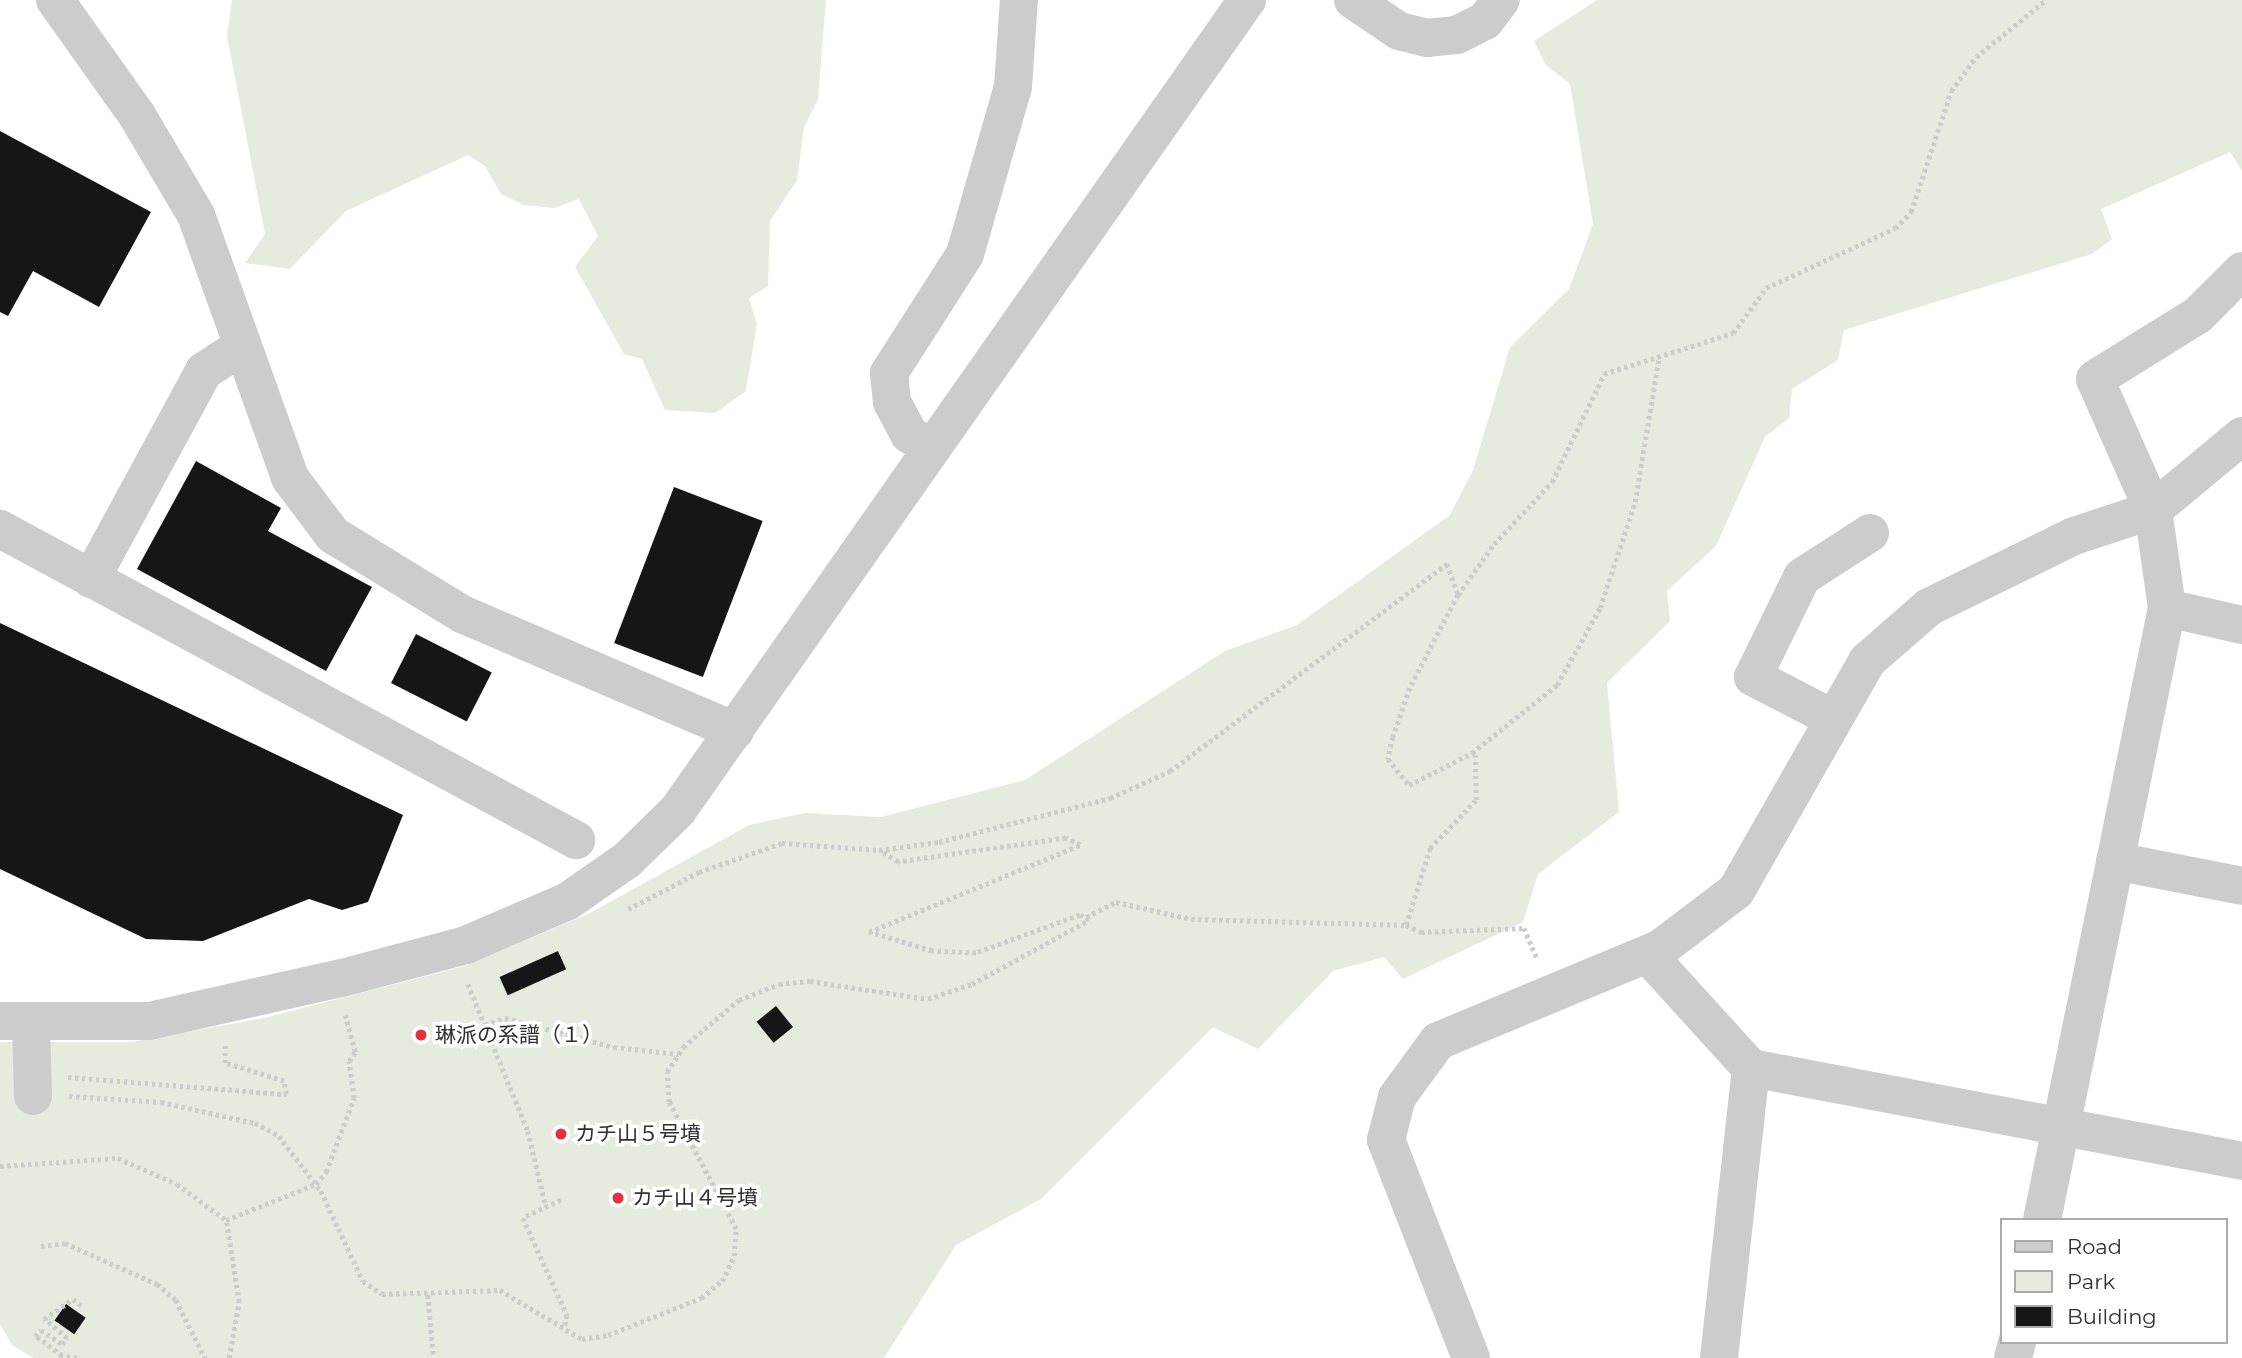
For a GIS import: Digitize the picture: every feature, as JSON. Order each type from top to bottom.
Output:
[{"type":"street","points":[[55,0],[138,117],[196,215],[290,478],[333,535],[462,614],[735,731]]},
{"type":"street","points":[[931,448],[909,434],[892,402],[889,373],[965,254],[1013,87],[1019,0]]},
{"type":"street","points":[[29,1092],[15,1022],[149,1021],[466,945],[568,901],[627,860],[678,810],[735,731],[1247,0]]},
{"type":"street","points":[[1353,0],[1399,31],[1427,38],[1457,35],[1485,21],[1502,0]]},
{"type":"street","points":[[2042,1218],[2167,608],[2152,510],[2095,379],[2198,314],[2242,271]]},
{"type":"street","points":[[91,579],[204,371],[242,346]]},
{"type":"street","points":[[1471,1358],[1386,1140],[1397,1097],[1438,1041],[1550,990],[1648,954],[1735,891],[1867,661],[1929,607],[2074,536],[2152,510],[2242,436]]},
{"type":"street","points":[[0,529],[576,841]]},
{"type":"street","points":[[1832,718],[1753,677],[1802,577],[1870,533]]},
{"type":"street","points":[[2167,608],[2242,625]]},
{"type":"street","points":[[2115,861],[2242,886]]},
{"type":"street","points":[[1648,954],[1751,1068],[2242,1161]]},
{"type":"street","points":[[1719,1358],[1751,1068]]},
{"type":"path","points":[[1658,357],[1635,502],[1600,608],[1557,685],[1475,750],[1409,785],[1388,759],[1410,688],[1458,595],[1494,544],[1552,482],[1604,374],[1733,332],[1766,288],[1895,228],[1911,212],[1951,91],[1976,57],[2046,0]]},
{"type":"path","points":[[613,916],[699,872],[782,843],[879,850],[1033,821],[1110,798],[1170,771],[1447,564],[1458,595]]},
{"type":"path","points":[[1406,925],[1430,848],[1476,800],[1475,750]]},
{"type":"path","points":[[879,850],[898,862],[917,862],[1066,838],[1080,845],[869,932],[932,951],[976,953],[1085,918],[1116,902],[1191,919],[1406,925],[1421,932],[1524,928],[1550,990]]},
{"type":"path","points":[[29,1092],[160,1102],[255,1123],[279,1136],[316,1184],[363,1280],[382,1294],[428,1295],[500,1290],[565,1326],[582,1339],[608,1335],[701,1298],[722,1281],[734,1256],[736,1229],[669,1102],[667,1072],[679,1054],[739,1000],[779,984],[810,981],[928,999],[972,984],[1089,920],[1085,918]]},
{"type":"path","points":[[467,981],[528,1132],[546,1207]]},
{"type":"path","points":[[226,1220],[316,1184],[336,1153],[354,1098],[349,1061],[355,1052],[343,1011],[329,1014]]},
{"type":"path","points":[[485,1026],[505,1018],[614,1047],[679,1054]]},
{"type":"path","points":[[29,1092],[286,1094],[284,1082],[225,1063],[223,1046],[229,1037]]},
{"type":"path","points":[[0,1166],[118,1158],[177,1184],[226,1220],[239,1301],[229,1358]]},
{"type":"path","points":[[561,1200],[523,1218],[567,1315],[565,1326]]},
{"type":"path","points":[[41,1246],[65,1243],[158,1284],[176,1300],[205,1358]]},
{"type":"path","points":[[428,1295],[434,1358]]},
{"type":"path","points":[[78,1358],[62,1356],[35,1336],[41,1330],[62,1344],[67,1338],[44,1319],[73,1299],[84,1307]]},
{"type":"green space","points":[[232,0],[826,0],[818,99],[804,128],[797,180],[770,221],[768,286],[749,298],[757,324],[746,391],[715,413],[665,410],[642,359],[624,354],[575,267],[598,236],[579,199],[554,208],[524,205],[501,194],[485,166],[468,155],[346,211],[290,269],[245,263],[265,234],[227,36]]},
{"type":"green space","points":[[1597,0],[2242,0],[2242,171],[2230,152],[2101,209],[2112,239],[2092,254],[1844,330],[1838,360],[1792,389],[1789,418],[1765,437],[1716,546],[1667,591],[1670,621],[1607,683],[1619,812],[1538,874],[1523,922],[1403,979],[1384,957],[1333,971],[1258,1049],[1213,1027],[1041,1199],[956,1245],[884,1358],[33,1358],[12,1345],[0,1324],[0,1042],[130,1042],[264,1018],[465,966],[590,913],[749,825],[805,813],[881,817],[1025,780],[1225,651],[1297,625],[1450,515],[1473,470],[1510,347],[1569,289],[1593,224],[1570,84],[1545,64],[1534,41]]},
{"type":"building","points":[[0,131],[151,212],[99,307],[33,271],[8,316],[0,312]]},
{"type":"building","points":[[196,461],[281,508],[268,531],[372,587],[326,671],[137,569]]},
{"type":"building","points":[[674,487],[763,521],[703,677],[614,643]]},
{"type":"building","points":[[0,623],[403,815],[368,902],[342,910],[309,899],[203,941],[146,939],[0,869]]},
{"type":"building","points":[[416,634],[492,673],[467,722],[391,683]]},
{"type":"building","points":[[558,951],[566,969],[508,995],[500,977]]},
{"type":"building","points":[[776,1006],[793,1027],[774,1043],[757,1022]]},
{"type":"building","points":[[66,1304],[86,1318],[74,1334],[55,1320]]},
{"type":"place","name":"琳派の系譜（１）","points":[[421,1035]]},
{"type":"place","name":"カチ山５号墳","points":[[561,1134]]},
{"type":"place","name":"カチ山４号墳","points":[[618,1198]]}]
